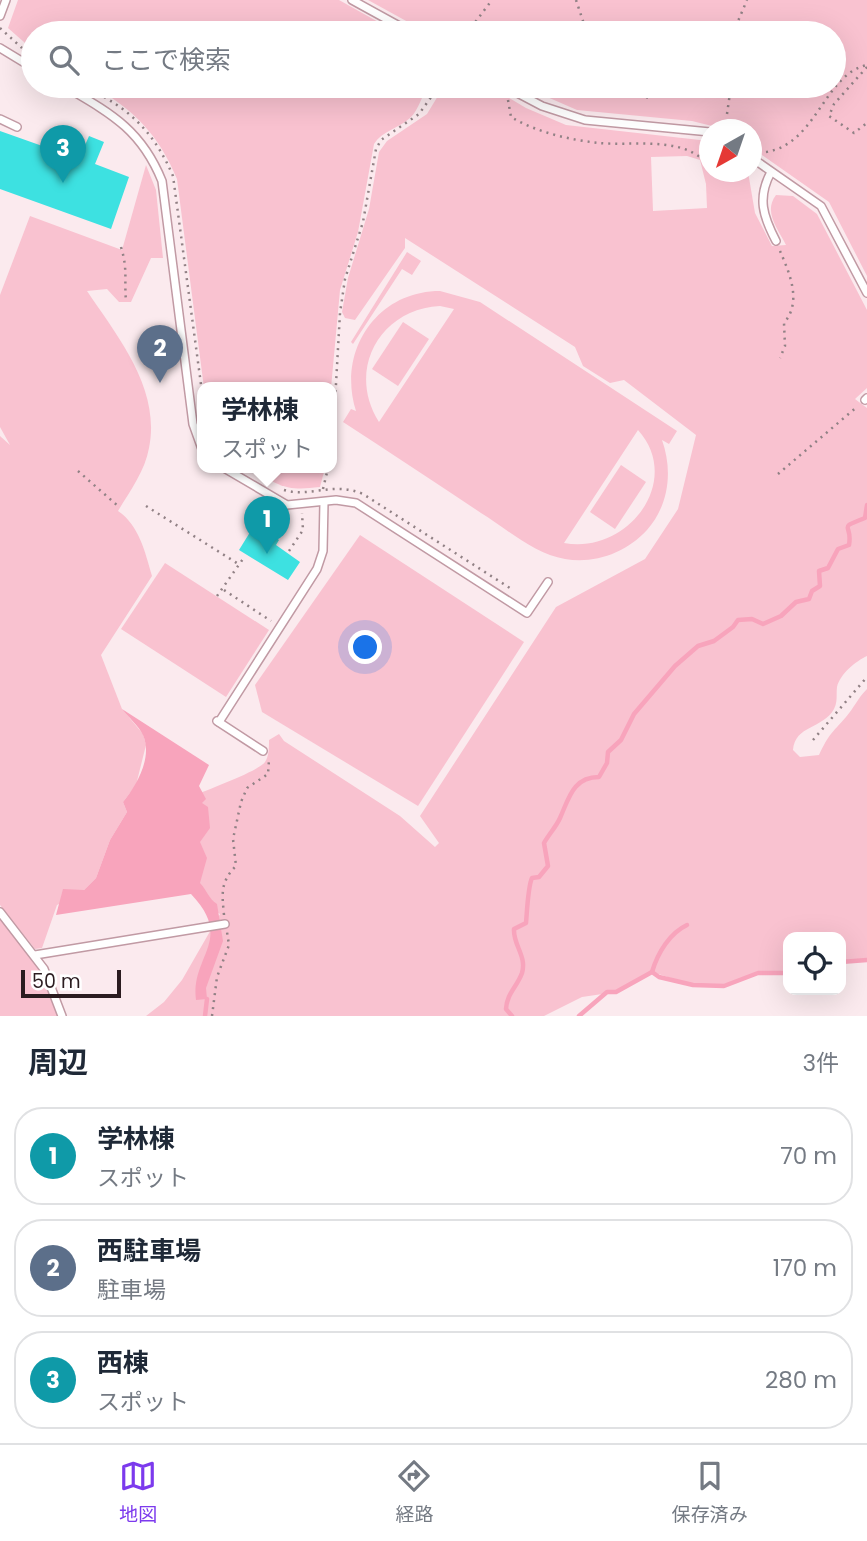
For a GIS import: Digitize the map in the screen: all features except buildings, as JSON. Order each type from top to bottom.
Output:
[{"type":"lane","points":[[0,16],[6,0]]},
{"type":"lane","points":[[352,0],[390,21]]},
{"type":"lane","points":[[0,48],[21,61]]},
{"type":"lane","points":[[84,98],[133,132],[152,159],[162,181],[193,424],[197,435]]},
{"type":"lane","points":[[527,98],[585,120],[699,131]]},
{"type":"lane","points":[[0,119],[17,127]]},
{"type":"lane","points":[[762,166],[821,206],[867,293]]},
{"type":"lane","points":[[771,172],[764,184],[762,204],[765,221],[776,241]]},
{"type":"lane","points":[[233,473],[287,505],[343,500],[356,503],[527,613],[548,582]]},
{"type":"lane","points":[[263,751],[217,721],[321,561],[324,502]]},
{"type":"lane","points":[[0,912],[35,955],[52,985],[62,1016]]},
{"type":"lane","points":[[35,955],[224,924]]},
{"type":"path","points":[[478,21],[492,0]]},
{"type":"path","points":[[576,0],[583,21]]},
{"type":"path","points":[[738,21],[747,0]]},
{"type":"path","points":[[0,28],[21,47]]},
{"type":"path","points":[[846,90],[867,66]]},
{"type":"path","points":[[846,77],[867,66]]},
{"type":"path","points":[[336,382],[345,279],[363,222],[378,144],[419,114],[430,98]]},
{"type":"path","points":[[510,98],[507,103],[510,117],[543,130],[595,142],[679,148],[699,157]]},
{"type":"path","points":[[645,98],[651,99]]},
{"type":"path","points":[[727,114],[729,98]]},
{"type":"path","points":[[765,152],[791,144],[828,98]]},
{"type":"path","points":[[839,98],[829,116],[841,127],[854,133],[867,123]]},
{"type":"path","points":[[776,241],[793,288],[791,315],[784,323],[785,346],[780,358]]},
{"type":"path","points":[[121,247],[128,272],[123,286],[127,300]]},
{"type":"path","points":[[778,474],[866,399]]},
{"type":"path","points":[[78,471],[118,506]]},
{"type":"path","points":[[324,502],[323,484],[326,473]]},
{"type":"path","points":[[146,506],[240,565]]},
{"type":"path","points":[[289,551],[303,530],[302,513]]},
{"type":"path","points":[[217,596],[224,590],[245,556]]},
{"type":"path","points":[[224,590],[280,627]]},
{"type":"path","points":[[814,740],[867,677]]},
{"type":"path","points":[[212,1016],[217,977],[229,945],[224,924],[222,889],[227,875],[236,866],[232,846],[244,793],[264,778],[270,768],[263,751]]},
{"type":"shaded area","points":[[18,0],[339,0],[377,21],[21,21],[21,39],[8,28]]},
{"type":"shaded area","points":[[368,0],[867,0],[867,276],[829,202],[762,155],[762,119],[699,119],[699,123],[577,110],[550,98],[846,98],[846,21],[406,21]]},
{"type":"shaded area","points":[[112,98],[422,98],[410,118],[381,136],[374,144],[358,232],[340,290],[332,382],[203,382],[177,179],[162,149],[144,125]]},
{"type":"shaded area","points":[[437,98],[509,98],[566,125],[699,140],[699,160],[687,156],[651,157],[653,211],[707,208],[706,182],[750,182],[755,213],[772,246],[786,245],[771,214],[772,201],[776,195],[793,196],[817,214],[867,310],[867,388],[855,399],[867,408],[867,656],[841,677],[834,709],[799,736],[793,750],[800,757],[819,755],[831,734],[867,689],[867,960],[846,962],[846,932],[783,932],[783,973],[758,973],[724,986],[693,985],[652,972],[616,992],[582,997],[544,1016],[146,1016],[164,1002],[182,980],[220,914],[200,902],[190,797],[261,766],[267,757],[269,740],[279,734],[284,741],[400,816],[435,847],[439,843],[420,816],[556,607],[645,559],[678,509],[696,435],[624,380],[610,383],[583,366],[575,347],[405,238],[405,248],[355,320],[345,318],[342,312],[348,278],[369,209],[379,152],[387,141],[427,114]]},
{"type":"shaded area","points":[[146,165],[156,190],[163,258],[151,258],[131,302],[119,302],[107,289],[87,291],[134,365],[149,405],[151,426],[147,456],[137,481],[118,511],[136,531],[152,576],[101,655],[122,709],[143,734],[146,745],[136,785],[123,802],[127,812],[110,840],[96,878],[84,890],[57,905],[42,948],[35,949],[0,905],[0,436],[10,445],[0,427],[0,295],[30,216],[122,250]]},
{"type":"shaded area","points":[[407,252],[421,261],[412,275],[402,269],[353,344],[351,342]]},
{"type":"shaded area","points":[[440,291],[480,302],[677,431],[669,444],[662,440],[667,464],[667,487],[660,510],[639,538],[620,551],[588,560],[565,559],[542,552],[343,422],[351,409],[356,411],[352,367],[357,347],[367,329],[380,313],[397,301],[417,294]],"holes":[[[440,306],[454,309],[379,422],[370,402],[366,382],[368,363],[375,346],[386,330],[401,318],[419,310]],[[638,430],[651,450],[655,471],[651,491],[642,510],[627,526],[609,538],[587,544],[564,543]]]},
{"type":"shaded area","points":[[403,322],[429,339],[398,386],[372,369]]},
{"type":"shaded area","points":[[621,465],[646,482],[615,529],[590,512]]},
{"type":"shaded area","points":[[259,473],[324,473],[320,487],[291,488],[269,480]]},
{"type":"shaded area","points":[[360,535],[524,642],[418,806],[262,712],[255,685]]},
{"type":"shaded area","points":[[165,563],[269,630],[226,697],[121,629]]},
{"type":"shaded area","points":[[122,709],[209,765],[199,786],[206,799],[202,803],[208,807],[210,828],[200,842],[207,858],[200,883],[217,904],[223,941],[206,988],[207,999],[196,1000],[196,985],[208,948],[209,924],[204,910],[191,894],[56,915],[63,889],[84,890],[96,878],[110,840],[127,812],[123,802],[142,771],[146,744],[143,735]]},
{"type":"shaded area","points":[[0,918],[43,974],[59,1016],[0,1016]]},
{"type":"waterway","points":[[512,1016],[506,1009],[507,1003],[523,967],[514,929],[526,923],[532,878],[539,877],[548,866],[544,843],[573,790],[583,781],[599,777],[607,763],[608,752],[621,740],[634,714],[675,666],[698,646],[714,641],[738,620],[752,619],[763,624],[781,616],[796,602],[809,599],[812,591],[820,586],[819,571],[828,568],[838,549],[849,545],[848,526],[865,518],[867,505]]},
{"type":"waterway","points":[[652,972],[665,944],[687,925]]},
{"type":"waterway","points":[[846,962],[867,960]]},
{"type":"waterway","points":[[579,1016],[607,992],[616,992],[652,972],[659,977],[693,985],[724,986],[758,973],[783,973]]},
{"type":"waterway","points":[[205,1016],[207,999]]},
{"type":"place","name":"西棟","points":[[63,183]]},
{"type":"place","name":"西駐車場","points":[[160,383]]},
{"type":"place","name":"学林棟","points":[[267,554]]}]
